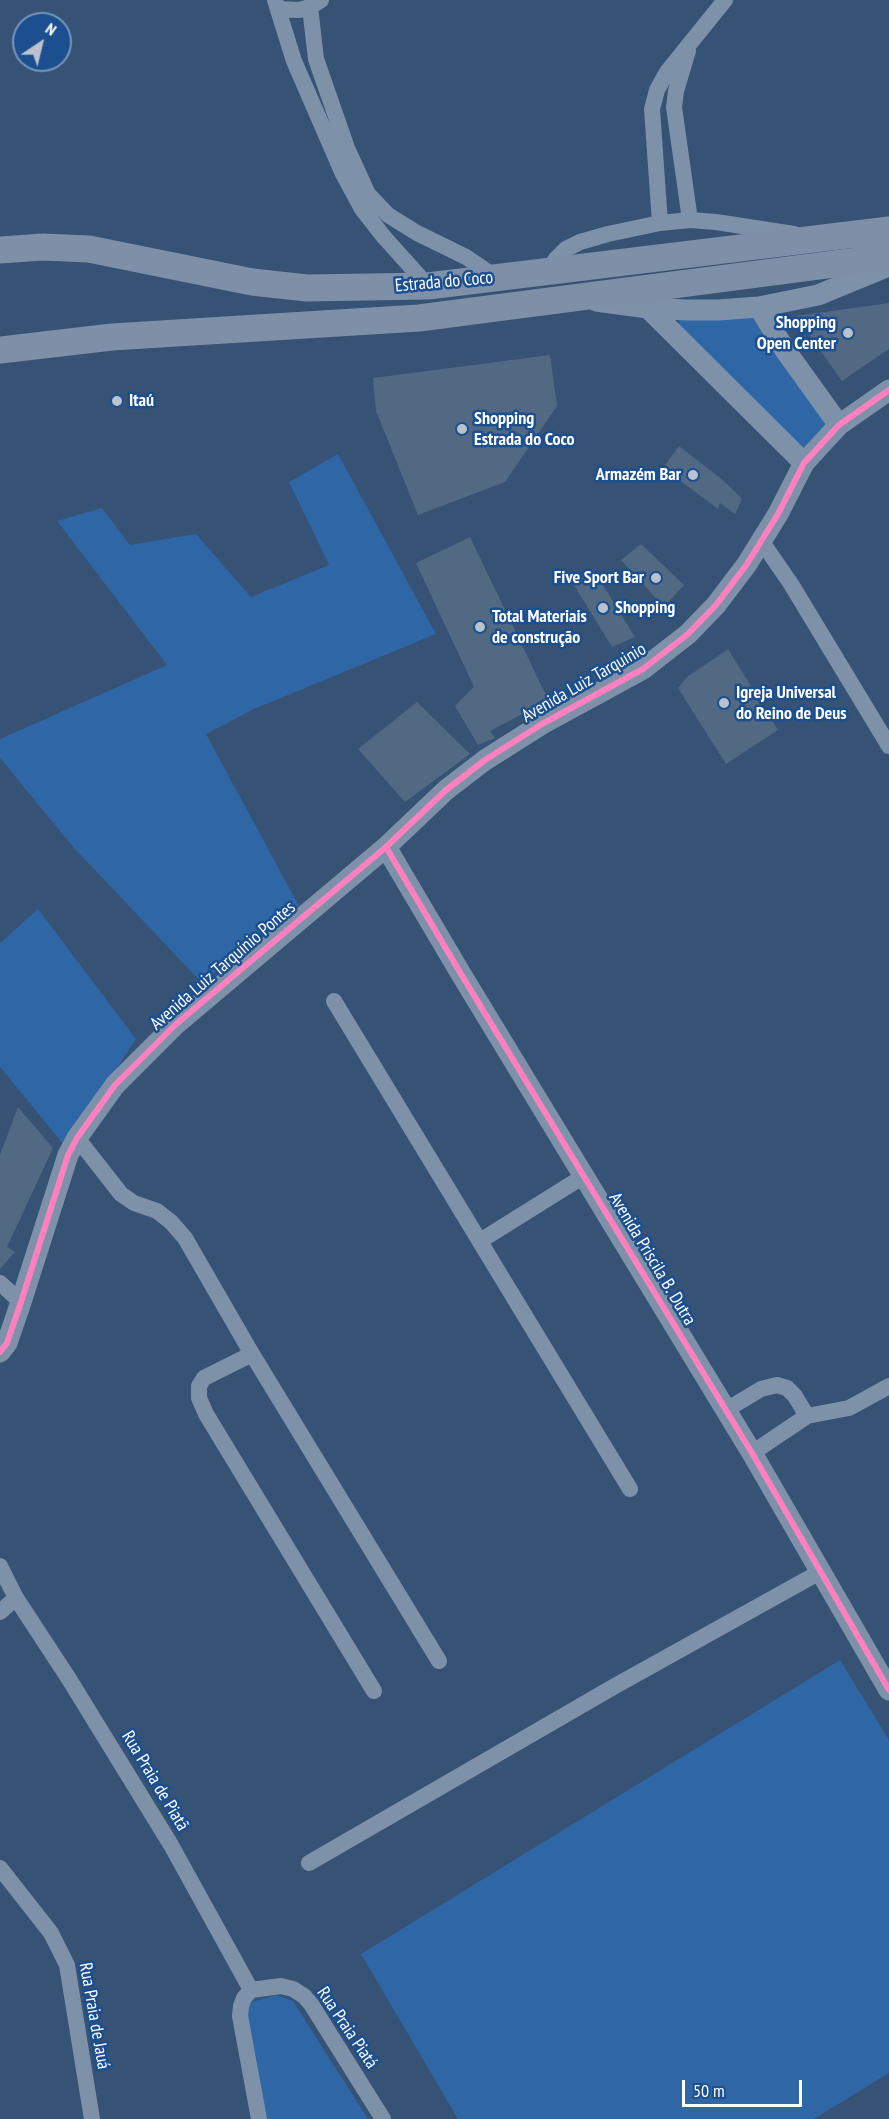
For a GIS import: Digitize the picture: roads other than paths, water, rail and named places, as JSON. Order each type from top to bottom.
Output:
[{"type":"highway","name":"Estrada do Coco","points":[[0,250],[42,247],[89,249],[252,282],[307,288],[428,286],[889,230]]},
{"type":"highway","name":"Estrada do Coco","points":[[0,350],[112,337],[419,318],[889,257]]},
{"type":"street","points":[[660,223],[651,109],[657,90],[667,72],[725,0]]},
{"type":"street","points":[[277,4],[299,10],[316,4],[316,59],[329,120]]},
{"type":"street","points":[[277,4],[294,61],[329,120],[359,190],[362,209],[428,286]]},
{"type":"street","points":[[690,220],[675,117],[676,91],[691,42]]},
{"type":"street","points":[[657,90],[667,95],[676,91]]},
{"type":"street","points":[[359,190],[368,194],[388,215],[417,233],[466,257],[496,278]]},
{"type":"street","points":[[658,197],[672,191],[686,191]]},
{"type":"street","points":[[546,273],[566,249],[580,242],[660,223],[690,220],[750,226],[821,240]]},
{"type":"street","points":[[574,298],[648,308],[718,310],[759,307],[818,295],[889,266]]},
{"type":"street","points":[[759,307],[785,350],[839,425]]},
{"type":"street","points":[[648,308],[804,463]]},
{"type":"street","name":"Avenida Luiz Tarquinio","points":[[386,847],[446,790],[485,759],[542,724],[643,669],[688,634],[716,605],[762,542],[804,463],[839,425],[889,390]]},
{"type":"street","points":[[762,542],[791,584],[889,746]]},
{"type":"street","name":"Avenida Luiz Tarquínio Pontes","points":[[0,1352],[7,1342],[21,1302],[68,1155],[77,1138],[115,1085],[175,1026],[386,847]]},
{"type":"street","name":"Avenida Priscila B. Dutra","points":[[386,847],[752,1453],[889,1690]]},
{"type":"street","points":[[334,1001],[630,1489]]},
{"type":"street","points":[[77,1138],[121,1194],[134,1203],[157,1211],[185,1238],[252,1354],[439,1661]]},
{"type":"street","points":[[480,1241],[584,1176]]},
{"type":"street","points":[[0,1282],[21,1302]]},
{"type":"street","points":[[252,1354],[204,1378],[199,1386],[199,1398],[206,1414],[374,1691]]},
{"type":"street","points":[[726,1410],[761,1389],[777,1385],[787,1388],[795,1396],[807,1416]]},
{"type":"street","points":[[752,1453],[807,1416],[849,1408],[889,1386]]},
{"type":"street","name":"Rua Praia de Piatã","points":[[0,1566],[16,1598],[69,1679],[171,1845],[251,1990]]},
{"type":"street","points":[[309,1863],[615,1686],[820,1572]]},
{"type":"street","points":[[0,1612],[16,1598]]},
{"type":"street","name":"Rua Praia de Jauá","points":[[0,1868],[51,1933],[67,1965],[92,2119]]},
{"type":"street","name":"Rua Praia Piatá","points":[[251,1990],[281,1986],[304,1996],[317,2013],[382,2119]]},
{"type":"street","points":[[251,1990],[244,1998],[240,2016],[259,2119]]},
{"type":"place","name":"Shopping Open Center","points":[[848,333]]},
{"type":"place","name":"Itaú","points":[[117,401]]},
{"type":"place","name":"Shopping Estrada do Coco","points":[[462,429]]},
{"type":"place","name":"Armazém Bar","points":[[693,475]]},
{"type":"place","name":"Five Sport Bar","points":[[656,578]]},
{"type":"place","name":"Shopping","points":[[603,608]]},
{"type":"place","name":"Total Materiais de construção","points":[[480,627]]},
{"type":"place","name":"Igreja Universal do Reino de Deus","points":[[724,703]]}]
